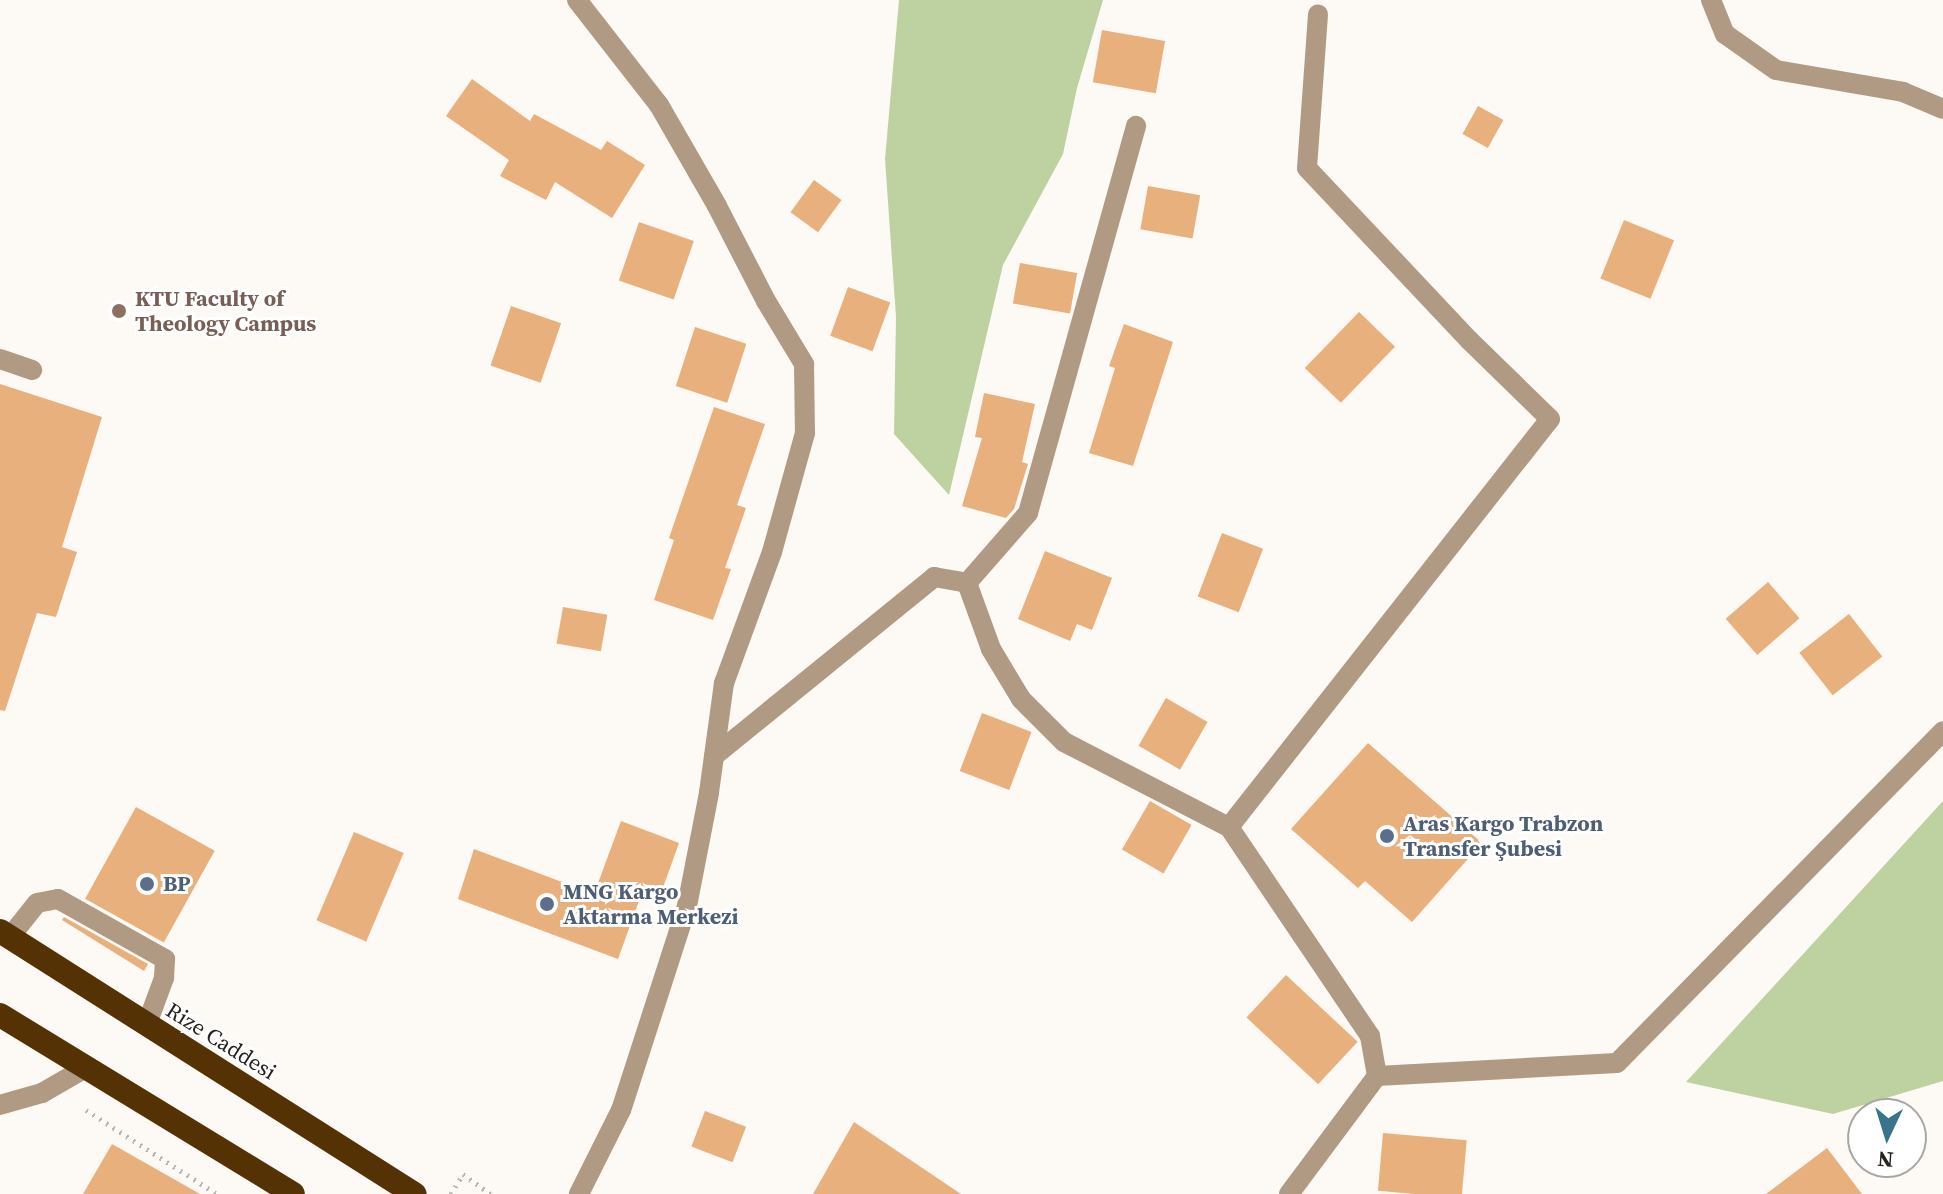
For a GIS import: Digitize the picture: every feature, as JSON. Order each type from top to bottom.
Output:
[{"type":"highway","name":"Rize Caddesi","points":[[5,934],[415,1194]]},
{"type":"highway","points":[[0,1015],[293,1194]]},
{"type":"street","points":[[577,0],[659,105],[804,364],[805,433],[772,552],[724,683],[687,906],[621,1110],[579,1194]]},
{"type":"street","points":[[1711,0],[1725,34],[1776,70],[1903,92],[1943,109]]},
{"type":"street","points":[[1229,827],[1550,419],[1469,340],[1307,168],[1318,14]]},
{"type":"street","points":[[967,583],[1028,513],[1136,126]]},
{"type":"street","points":[[0,359],[32,370]]},
{"type":"street","points":[[714,756],[934,577],[967,583]]},
{"type":"street","points":[[967,583],[991,649],[1014,687],[1064,742],[1229,827],[1370,1036],[1377,1076],[1289,1194]]},
{"type":"street","points":[[1377,1076],[1617,1063],[1943,731]]},
{"type":"street","points":[[5,934],[37,903],[58,899],[165,959],[164,978],[147,1024]]},
{"type":"street","points":[[0,1105],[42,1093],[87,1067]]},
{"type":"path","points":[[86,1110],[217,1194]]},
{"type":"path","points":[[451,1194],[463,1174],[491,1194]]},
{"type":"green space","points":[[899,0],[1103,0],[1077,88],[1063,154],[1003,265],[949,495],[894,434],[896,317],[885,159]]},
{"type":"green space","points":[[1943,801],[1943,1081],[1886,1098],[1847,1098],[1847,1110],[1833,1114],[1686,1082]]},
{"type":"building","points":[[1102,30],[1165,41],[1156,93],[1093,82]]},
{"type":"building","points":[[472,79],[530,121],[534,114],[601,150],[607,141],[645,165],[612,218],[555,182],[546,200],[500,176],[509,160],[446,116]]},
{"type":"building","points":[[1478,106],[1503,120],[1488,148],[1462,134]]},
{"type":"building","points":[[814,180],[842,200],[818,232],[790,212]]},
{"type":"building","points":[[1148,186],[1200,195],[1193,239],[1140,229]]},
{"type":"building","points":[[1624,220],[1674,240],[1650,299],[1600,278]]},
{"type":"building","points":[[639,222],[694,241],[674,300],[619,281]]},
{"type":"building","points":[[1020,263],[1077,273],[1070,313],[1013,303]]},
{"type":"building","points":[[848,287],[890,302],[873,351],[830,336]]},
{"type":"building","points":[[511,306],[561,323],[541,383],[490,366]]},
{"type":"building","points":[[1359,312],[1395,347],[1341,403],[1305,368]]},
{"type":"building","points":[[1124,324],[1173,342],[1133,466],[1089,453],[1115,368],[1109,366]]},
{"type":"building","points":[[695,327],[746,344],[727,403],[676,386]]},
{"type":"building","points":[[0,384],[102,417],[62,547],[77,552],[56,617],[37,613],[5,711],[0,710]]},
{"type":"building","points":[[984,393],[1035,404],[1022,462],[1028,464],[1014,509],[1006,518],[962,506],[982,438],[975,437]]},
{"type":"building","points":[[714,407],[765,424],[737,505],[746,508],[725,568],[731,569],[713,620],[654,600],[674,540],[669,538]]},
{"type":"building","points":[[1222,533],[1263,549],[1239,612],[1198,596]]},
{"type":"building","points":[[1045,551],[1112,578],[1092,630],[1077,624],[1070,641],[1018,619]]},
{"type":"building","points":[[1768,582],[1799,618],[1757,655],[1726,619]]},
{"type":"building","points":[[563,607],[607,615],[601,651],[557,643]]},
{"type":"building","points":[[1849,614],[1882,657],[1833,695],[1799,653]]},
{"type":"building","points":[[1166,698],[1208,722],[1180,770],[1138,746]]},
{"type":"building","points":[[982,713],[1031,732],[1009,790],[960,771]]},
{"type":"building","name":"Aras Kargo Trabzon Transfer Şubesi","points":[[1368,743],[1482,843],[1412,922],[1365,881],[1358,888],[1291,829]]},
{"type":"building","points":[[1150,801],[1192,825],[1164,873],[1122,849]]},
{"type":"building","points":[[136,807],[215,851],[164,942],[85,899]]},
{"type":"building","name":"MNG Kargo Aktarma Merkezi","points":[[621,821],[679,843],[661,893],[644,887],[618,959],[458,899],[474,849],[594,894]]},
{"type":"building","points":[[354,832],[404,853],[366,941],[316,920]]},
{"type":"building","points":[[64,917],[148,964],[144,971],[62,920]]},
{"type":"building","points":[[1286,975],[1358,1042],[1318,1084],[1246,1017]]},
{"type":"building","points":[[705,1111],[746,1127],[732,1162],[691,1146]]},
{"type":"building","points":[[854,1122],[906,1157],[961,1194],[813,1194]]},
{"type":"building","points":[[1383,1133],[1467,1140],[1462,1194],[1378,1191]]},
{"type":"building","points":[[112,1144],[200,1194],[83,1194]]},
{"type":"building","points":[[1827,1148],[1862,1194],[1766,1194]]},
{"type":"place","name":"KTU Faculty of Theology Campus","points":[[119,311]]},
{"type":"place","name":"Aras Kargo Trabzon Transfer Şubesi","points":[[1387,836]]},
{"type":"place","name":"BP","points":[[147,884]]},
{"type":"place","name":"MNG Kargo Aktarma Merkezi","points":[[547,904]]}]
